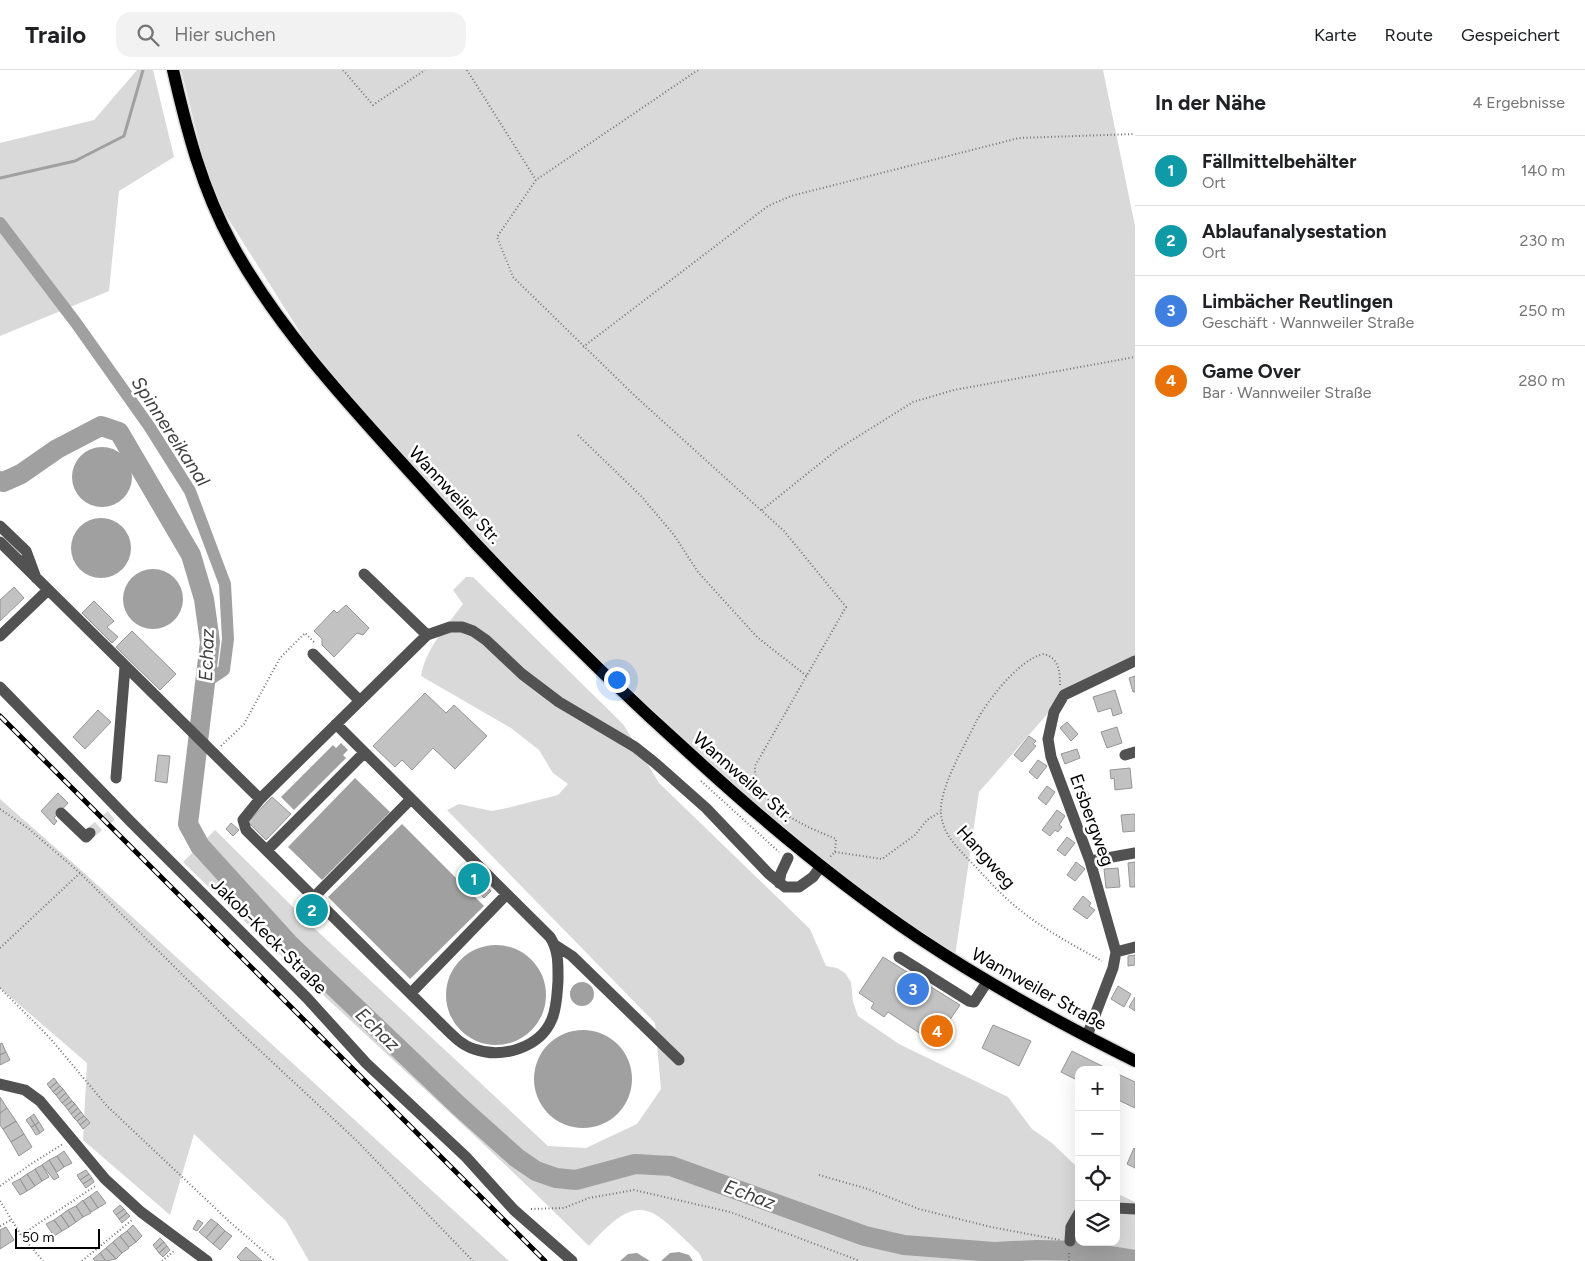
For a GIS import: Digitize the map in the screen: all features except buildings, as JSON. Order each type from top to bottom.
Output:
[{"type":"main road","name":"Wannweiler Str.","points":[[173,70],[192,146],[215,212],[256,284],[318,365],[449,515],[585,655],[708,770],[821,866],[885,915],[954,961]]},
{"type":"main road","name":"Wannweiler Straße","points":[[954,961],[987,982],[1135,1060]]},
{"type":"street","points":[[0,526],[26,551],[37,579]]},
{"type":"street","points":[[0,542],[260,799]]},
{"type":"street","points":[[364,574],[427,635]]},
{"type":"street","points":[[0,636],[48,590]]},
{"type":"street","points":[[336,724],[550,937],[555,946],[558,981],[557,1000],[552,1020],[538,1037],[514,1051],[490,1053],[473,1049],[458,1040],[314,898],[244,825],[245,815],[260,799],[336,724],[427,635],[450,627],[462,627],[473,631],[499,651],[522,674],[558,702],[635,747],[668,773],[785,887],[799,888],[813,877],[821,866]]},
{"type":"street","points":[[313,654],[360,701]]},
{"type":"street","points":[[1059,700],[1064,694],[1135,660]]},
{"type":"street","points":[[116,778],[125,667]]},
{"type":"street","name":"Jakob-Keck-Straße","points":[[0,686],[130,821],[307,998],[366,1062],[466,1157],[514,1210],[572,1261]]},
{"type":"street","name":"Ersbergweg","points":[[1059,700],[1050,728],[1048,748],[1090,861],[1116,952],[1113,968],[1087,1036]]},
{"type":"street","points":[[267,850],[364,753]]},
{"type":"street","points":[[314,898],[411,799]]},
{"type":"street","points":[[61,813],[86,837],[90,833]]},
{"type":"street","points":[[112,815],[116,813],[125,822],[130,821]]},
{"type":"street","points":[[1090,861],[1135,853]]},
{"type":"street","points":[[779,883],[781,873],[788,858]]},
{"type":"street","points":[[410,993],[506,895]]},
{"type":"street","points":[[555,946],[572,956],[679,1060]]},
{"type":"street","points":[[1116,952],[1135,947]]},
{"type":"street","points":[[899,957],[969,1001],[974,1002],[987,982]]},
{"type":"street","points":[[0,1084],[25,1090],[40,1101],[105,1179],[141,1212],[207,1261]]},
{"type":"street","points":[[1120,1208],[1135,1209]]},
{"type":"street","points":[[1070,1241],[1071,1227],[1075,1220]]},
{"type":"path","points":[[343,70],[374,105],[425,70]]},
{"type":"path","points":[[467,70],[536,180]]},
{"type":"path","points":[[698,70],[536,180],[498,237],[513,277],[583,347],[784,531],[846,607],[808,677],[754,766],[754,776],[768,799],[790,820],[836,839],[835,852],[821,866]]},
{"type":"path","points":[[583,347],[768,206],[791,196],[1020,138],[1135,134]]},
{"type":"path","points":[[761,511],[838,449],[913,402],[954,390],[1135,357]]},
{"type":"path","points":[[578,435],[642,497],[674,535],[698,572],[757,637],[808,677]]},
{"type":"path","points":[[214,754],[244,724],[280,658],[305,633],[315,643],[313,654]]},
{"type":"path","name":"Hangweg","points":[[1059,700],[1059,669],[1055,659],[1044,654],[1028,660],[988,702],[978,719],[950,779],[942,799],[940,812],[947,834],[956,846],[1016,907],[1064,939],[1113,968]]},
{"type":"path","points":[[0,809],[29,829],[80,873],[240,1032],[356,1140],[473,1261]]},
{"type":"path","points":[[835,852],[882,859],[916,835],[927,820],[940,812]]},
{"type":"path","points":[[0,948],[80,873]]},
{"type":"path","points":[[0,988],[49,1037],[107,1106],[231,1223],[275,1261]]},
{"type":"path","points":[[0,1186],[72,1139]]},
{"type":"path","points":[[819,1175],[868,1189],[919,1209],[991,1227],[1070,1241]]},
{"type":"path","points":[[21,1235],[105,1179]]},
{"type":"path","points":[[514,1210],[564,1208],[589,1198],[634,1190],[730,1212],[860,1261]]},
{"type":"path","points":[[0,1201],[10,1220],[43,1261]]},
{"type":"path","points":[[82,1261],[141,1212]]},
{"type":"path","points":[[0,1226],[10,1220]]},
{"type":"path","points":[[162,1261],[182,1244]]},
{"type":"shaded area","points":[[137,70],[153,70],[174,157],[119,191],[109,291],[0,336],[0,143],[94,120]]},
{"type":"shaded area","points":[[181,70],[1103,70],[1135,226],[1135,661],[1064,695],[979,792],[954,963],[827,873],[585,654],[431,489],[310,348],[227,217],[208,178]]},
{"type":"shaded area","points":[[102,447],[119,452],[127,460],[132,477],[127,494],[119,502],[102,507],[85,502],[77,494],[72,477],[77,460],[85,452]]},
{"type":"shaded area","points":[[101,518],[118,523],[126,531],[131,548],[126,565],[118,573],[101,578],[84,573],[76,565],[71,548],[76,531],[84,523]]},
{"type":"shaded area","points":[[153,569],[170,574],[178,582],[183,599],[178,616],[170,624],[153,629],[136,624],[128,616],[123,599],[128,582],[136,574]]},
{"type":"shaded area","points":[[466,577],[473,577],[623,724],[659,783],[810,929],[826,966],[837,968],[845,973],[851,982],[853,1002],[858,1016],[899,1044],[1008,1097],[1032,1129],[1052,1143],[1075,1165],[1075,1246],[1120,1246],[1120,1195],[1135,1202],[1135,1261],[703,1261],[699,1253],[669,1224],[657,1215],[645,1210],[634,1211],[621,1216],[606,1228],[589,1246],[489,1149],[183,862],[215,830],[314,928],[548,1146],[586,1148],[637,1124],[661,1089],[655,1023],[447,810],[459,804],[492,811],[507,808],[558,795],[568,784],[553,773],[539,750],[511,728],[421,676],[432,647],[463,604],[453,590]]},
{"type":"shaded area","points":[[341,743],[348,750],[343,755],[346,758],[294,810],[281,797],[333,745],[336,748]]},
{"type":"shaded area","points":[[355,778],[390,812],[322,880],[288,847]]},
{"type":"shaded area","points":[[0,799],[82,871],[509,1261],[309,1261],[286,1221],[194,1134],[170,1215],[83,1140],[87,1063],[0,988]]},
{"type":"shaded area","points":[[402,824],[484,906],[410,979],[328,897]]},
{"type":"shaded area","points":[[496,945],[515,949],[531,960],[542,976],[546,995],[542,1014],[531,1030],[515,1041],[496,1045],[477,1041],[461,1030],[450,1014],[446,995],[450,976],[461,960],[477,949]]},
{"type":"shaded area","points":[[582,982],[587,983],[593,989],[593,999],[587,1005],[582,1006],[577,1005],[571,999],[570,994],[571,989],[577,983]]},
{"type":"shaded area","points":[[583,1030],[602,1034],[618,1044],[628,1060],[632,1079],[628,1098],[618,1114],[602,1124],[583,1128],[564,1124],[548,1114],[538,1098],[534,1079],[538,1060],[548,1044],[564,1034]]},
{"type":"shaded area","points":[[679,1252],[689,1255],[693,1261],[661,1261],[670,1253]]},
{"type":"shaded area","points":[[637,1253],[650,1261],[620,1261],[628,1254]]},
{"type":"waterway","points":[[0,178],[75,161],[124,136],[143,70]]},
{"type":"waterway","name":"Spinnereikanal","points":[[0,223],[76,323],[149,426],[190,491],[225,584],[228,639],[224,670],[206,682]]},
{"type":"waterway","name":"Echaz","points":[[0,481],[3,482],[21,474],[57,449],[101,426],[119,432],[191,555],[204,599],[210,642],[188,824],[200,846],[289,944],[460,1107],[517,1158],[536,1171],[556,1178],[576,1180],[635,1164],[671,1166],[865,1236],[904,1245],[994,1252],[1079,1251],[1135,1260]]},
{"type":"waterway","points":[[994,1252],[1022,1261]]},
{"type":"tunnel","points":[[90,833],[112,815]]},
{"type":"railway","points":[[0,716],[545,1261]]},
{"type":"place","name":"Fällmittelbehälter","points":[[474,879]]},
{"type":"place","name":"Ablaufanalysestation","points":[[312,910]]},
{"type":"place","name":"Limbächer Reutlingen","points":[[913,989]]},
{"type":"place","name":"Game Over","points":[[937,1031]]}]
